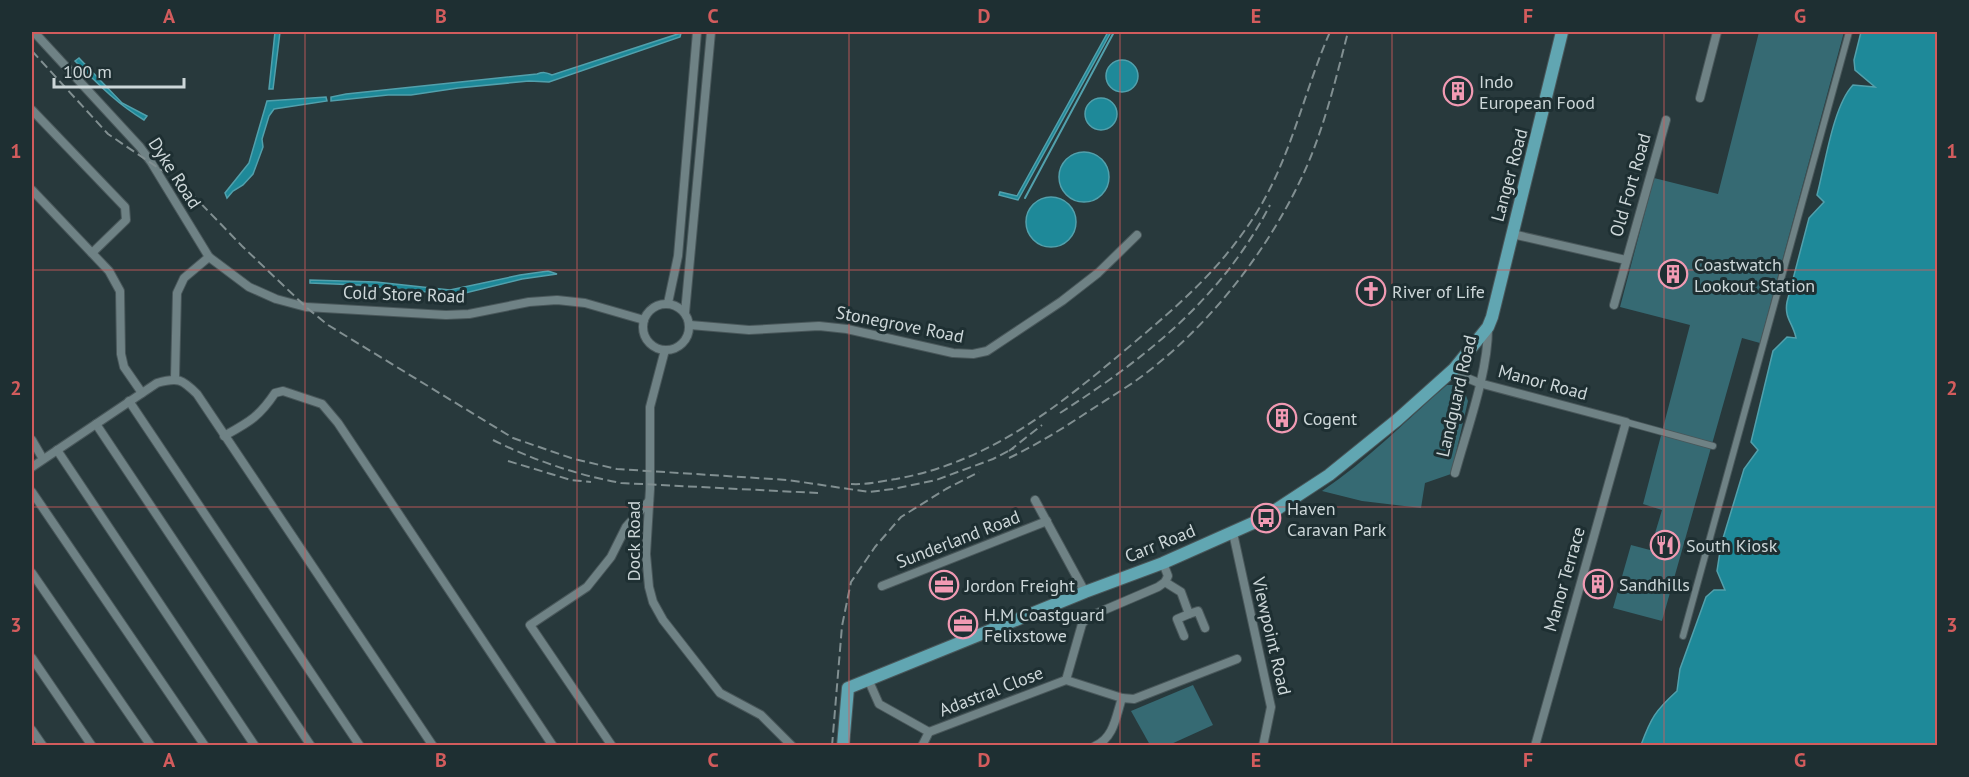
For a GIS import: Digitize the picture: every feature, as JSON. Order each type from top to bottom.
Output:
[{"type":"main road","name":"Langer Road","points":[[1488,327],[1496,305],[1562,32]]},
{"type":"main road","name":"Carr Road","points":[[843,746],[848,688],[1085,592],[1163,563],[1262,519],[1329,475],[1397,420],[1454,369],[1488,327]]},
{"type":"street","name":"Dyke Road","points":[[34,32],[140,147],[209,256]]},
{"type":"street","points":[[668,303],[678,256],[697,32]]},
{"type":"street","points":[[685,313],[711,32]]},
{"type":"street","points":[[1700,98],[1717,32]]},
{"type":"street","points":[[1683,636],[1849,32]]},
{"type":"street","points":[[32,110],[125,207],[126,220],[92,253]]},
{"type":"street","name":"Old Fort Road","points":[[1614,305],[1666,120]]},
{"type":"street","points":[[32,190],[109,271],[120,291],[121,354],[124,367],[142,393]]},
{"type":"street","name":"Old Fort Road","points":[[1512,234],[1626,260]]},
{"type":"street","name":"Stonegrove Road","points":[[690,325],[749,330],[819,326],[847,329],[953,353],[973,354],[987,351],[1062,301],[1098,273],[1137,235]]},
{"type":"street","name":"Cold Store Road","points":[[209,256],[249,287],[276,299],[306,307],[446,315],[469,314],[529,302],[557,300],[585,303],[644,320]]},
{"type":"street","points":[[175,378],[177,293],[184,278],[209,256]]},
{"type":"street","points":[[668,303],[676,305],[685,313],[690,325],[684,343],[677,348],[665,350],[650,344],[644,334],[644,320],[654,307],[668,303]]},
{"type":"street","name":"Landguard Road","points":[[1455,473],[1488,344],[1488,327]]},
{"type":"street","name":"Dock Road","points":[[665,350],[650,407],[646,554],[653,602],[663,620],[720,693],[760,716],[792,746]]},
{"type":"street","name":"Manor Road","points":[[1454,369],[1479,383],[1626,422]]},
{"type":"street","points":[[32,467],[157,383],[175,378],[187,384],[197,394],[433,746]]},
{"type":"street","points":[[224,436],[255,418],[264,410],[275,393],[283,391],[322,404],[345,432],[553,746]]},
{"type":"street","points":[[129,401],[360,746]]},
{"type":"street","points":[[1626,422],[1713,447]]},
{"type":"street","name":"Manor Terrace","points":[[1535,746],[1626,422]]},
{"type":"street","points":[[96,424],[311,746]]},
{"type":"street","points":[[32,440],[44,459]]},
{"type":"street","points":[[57,450],[255,746]]},
{"type":"street","points":[[32,492],[205,746]]},
{"type":"street","points":[[1035,500],[1085,592]]},
{"type":"street","points":[[612,746],[530,625],[587,587],[611,557],[626,526],[649,501]]},
{"type":"street","name":"Sunderland Road","points":[[882,586],[1047,521]]},
{"type":"street","name":"Viewpoint Road","points":[[1233,533],[1271,707],[1263,746]]},
{"type":"street","points":[[1163,563],[1168,576],[1165,582],[1181,592],[1190,614]]},
{"type":"street","points":[[32,573],[151,746]]},
{"type":"street","name":"Adastral Close","points":[[1066,680],[1082,624],[1088,617],[1165,582]]},
{"type":"street","points":[[1184,636],[1177,619],[1198,610],[1205,628]]},
{"type":"street","points":[[32,658],[92,746]]},
{"type":"street","points":[[1095,746],[1103,743],[1110,736],[1122,698],[1134,699],[1237,659]]},
{"type":"street","name":"Adastral Close","points":[[868,679],[879,704],[929,732]]},
{"type":"street","name":"Adastral Close","points":[[922,746],[929,732],[1066,680],[1122,698]]},
{"type":"street","points":[[32,730],[43,746]]},
{"type":"shaded area","points":[[275,32],[280,32],[273,89],[269,89]]},
{"type":"shaded area","points":[[1108,32],[1111,32],[1018,200],[999,195],[1000,192],[1017,196]]},
{"type":"shaded area","points":[[1759,32],[1844,32],[1760,343],[1742,338],[1662,621],[1613,608],[1631,545],[1650,550],[1662,510],[1643,504],[1690,325],[1620,307],[1654,178],[1718,194]]},
{"type":"shaded area","points":[[1861,32],[1937,32],[1937,745],[1641,745],[1654,715],[1677,691],[1680,669],[1706,597],[1714,590],[1725,590],[1717,571],[1721,545],[1744,469],[1758,450],[1751,442],[1773,351],[1787,337],[1796,338],[1786,308],[1787,302],[1809,218],[1824,202],[1817,195],[1835,121],[1853,85],[1875,87],[1855,70],[1854,60]]},
{"type":"shaded area","points":[[681,33],[680,37],[549,82],[529,81],[411,95],[331,101],[331,97],[346,94],[543,73],[552,75]]},
{"type":"shaded area","points":[[79,58],[122,103],[147,116],[144,120],[125,107],[100,85],[75,61]]},
{"type":"shaded area","points":[[1122,60],[1134,64],[1138,76],[1134,88],[1122,92],[1110,88],[1106,76],[1110,64]]},
{"type":"shaded area","points":[[326,97],[327,101],[274,109],[269,116],[262,139],[263,147],[253,174],[227,198],[225,193],[249,163],[267,101]]},
{"type":"shaded area","points":[[1101,98],[1113,102],[1117,114],[1113,126],[1101,130],[1089,126],[1085,114],[1089,102]]},
{"type":"shaded area","points":[[1084,152],[1093,154],[1104,163],[1109,177],[1107,186],[1098,197],[1084,202],[1075,200],[1064,191],[1059,177],[1061,168],[1070,157]]},
{"type":"shaded area","points":[[1051,197],[1065,201],[1072,208],[1076,222],[1072,236],[1065,243],[1051,247],[1037,243],[1030,236],[1026,222],[1030,208],[1037,201]]},
{"type":"shaded area","points":[[548,271],[557,274],[522,279],[457,295],[359,285],[310,283],[310,280],[376,282],[450,290]]},
{"type":"shaded area","points":[[1447,385],[1454,385],[1464,390],[1468,401],[1451,474],[1425,483],[1421,508],[1362,501],[1322,491],[1371,453]]},
{"type":"shaded area","points":[[1193,685],[1213,725],[1169,745],[1150,745],[1131,711]]},
{"type":"waterway","points":[[1025,198],[1114,32]]},
{"type":"railway","points":[[851,484],[896,479],[930,471],[993,445],[1022,429],[1077,390],[1183,300],[1215,268],[1257,212],[1289,146],[1330,32]]},
{"type":"railway","points":[[1009,458],[1054,433],[1134,382],[1184,340],[1230,291],[1269,237],[1309,162],[1322,125],[1348,32]]},
{"type":"railway","points":[[32,51],[108,134],[182,184],[242,246],[328,325],[513,438],[574,459],[617,469],[788,480],[869,492],[936,480],[993,459],[1014,448]]},
{"type":"railway","points":[[1060,413],[1152,348],[1179,323],[1229,269],[1251,238],[1270,205]]},
{"type":"railway","points":[[1009,451],[1042,425]]},
{"type":"railway","points":[[493,440],[556,466],[621,483],[818,493]]},
{"type":"railway","points":[[508,461],[571,480],[591,482]]},
{"type":"railway","points":[[832,746],[842,626],[851,582],[875,547],[901,517],[979,472]]},
{"type":"place","name":"Indo European Food","points":[[1458,91]]},
{"type":"place","name":"Coastwatch Lookout Station","points":[[1673,274]]},
{"type":"place","name":"River of Life","points":[[1371,291]]},
{"type":"place","name":"Cogent","points":[[1282,418]]},
{"type":"place","name":"Haven Caravan Park","points":[[1266,518]]},
{"type":"place","name":"South Kiosk","points":[[1665,545]]},
{"type":"place","name":"Sandhills","points":[[1598,584]]},
{"type":"place","name":"Jordon Freight","points":[[944,585]]},
{"type":"place","name":"H.M Coastguard Felixstowe","points":[[963,624]]}]
